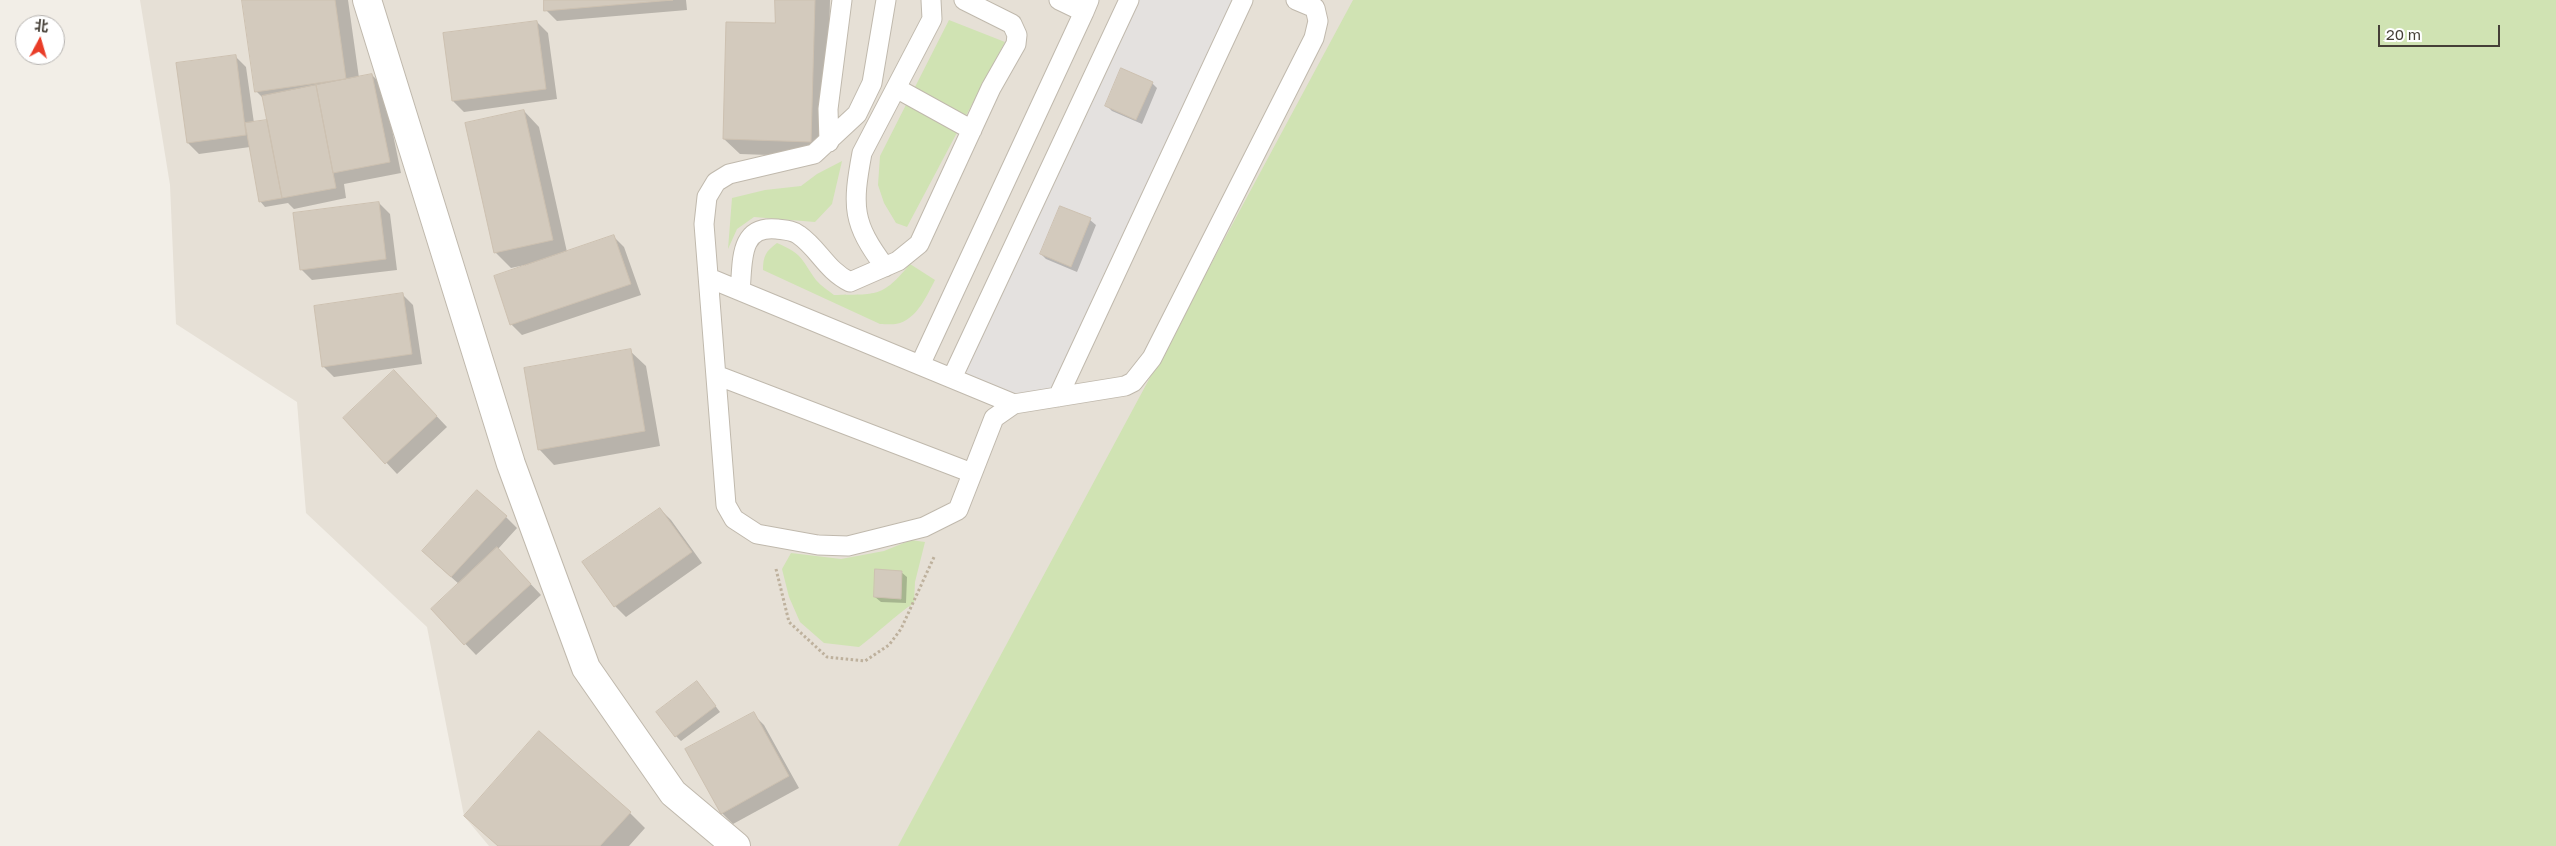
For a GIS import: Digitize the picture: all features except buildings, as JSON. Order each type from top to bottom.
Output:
[{"type":"street","points":[[367,0],[511,464],[586,668],[673,793],[736,846]]},
{"type":"lane","points":[[829,142],[828,109],[842,0]]},
{"type":"lane","points":[[886,0],[872,83],[857,114],[814,154],[729,174],[716,182],[707,197],[704,224],[726,505],[734,520],[757,534],[818,545],[848,546],[924,526],[958,510],[994,418],[1014,404],[1133,382],[1152,358],[1314,38],[1318,21],[1315,8],[1296,0]]},
{"type":"lane","points":[[885,267],[865,240],[857,216],[856,196],[862,153],[932,19],[931,0]]},
{"type":"lane","points":[[740,291],[744,252],[749,236],[762,228],[789,230],[798,234],[835,274],[850,282],[885,267],[910,253],[919,244],[972,130],[1016,44],[1017,35],[1012,24],[964,0]]},
{"type":"lane","points":[[920,365],[1086,6],[1059,0]]},
{"type":"lane","points":[[952,378],[1128,0]]},
{"type":"lane","points":[[1058,397],[1244,0]]},
{"type":"lane","points":[[896,88],[972,130]]},
{"type":"lane","points":[[708,278],[1014,404]]},
{"type":"lane","points":[[716,375],[972,473]]},
{"type":"path","points":[[765,535],[775,559],[789,622],[827,657],[865,661],[889,644],[901,629],[928,573],[942,534],[958,510]]},
{"type":"shaded area","points":[[140,0],[1355,0],[899,846],[489,846],[464,816],[427,627],[306,513],[297,402],[176,324],[170,185]]},
{"type":"shaded area","points":[[1129,0],[1243,0],[1058,397],[1014,404],[952,378]]},
{"type":"green space","points":[[1353,0],[2556,0],[2556,846],[898,846]]},
{"type":"green space","points":[[949,20],[1005,42],[907,227],[896,223],[884,203],[878,185],[880,156]]},
{"type":"green space","points":[[842,161],[832,204],[815,222],[754,217],[737,229],[728,249],[732,198],[765,190],[801,186],[817,174]]},
{"type":"green space","points":[[777,243],[797,254],[816,280],[834,295],[860,295],[878,292],[892,283],[910,264],[935,280],[925,299],[912,316],[898,324],[880,324],[763,270],[766,254]]},
{"type":"green space","points":[[911,540],[925,542],[915,582],[914,603],[859,647],[824,643],[800,622],[789,597],[782,569],[791,553],[841,559],[884,551]]}]
